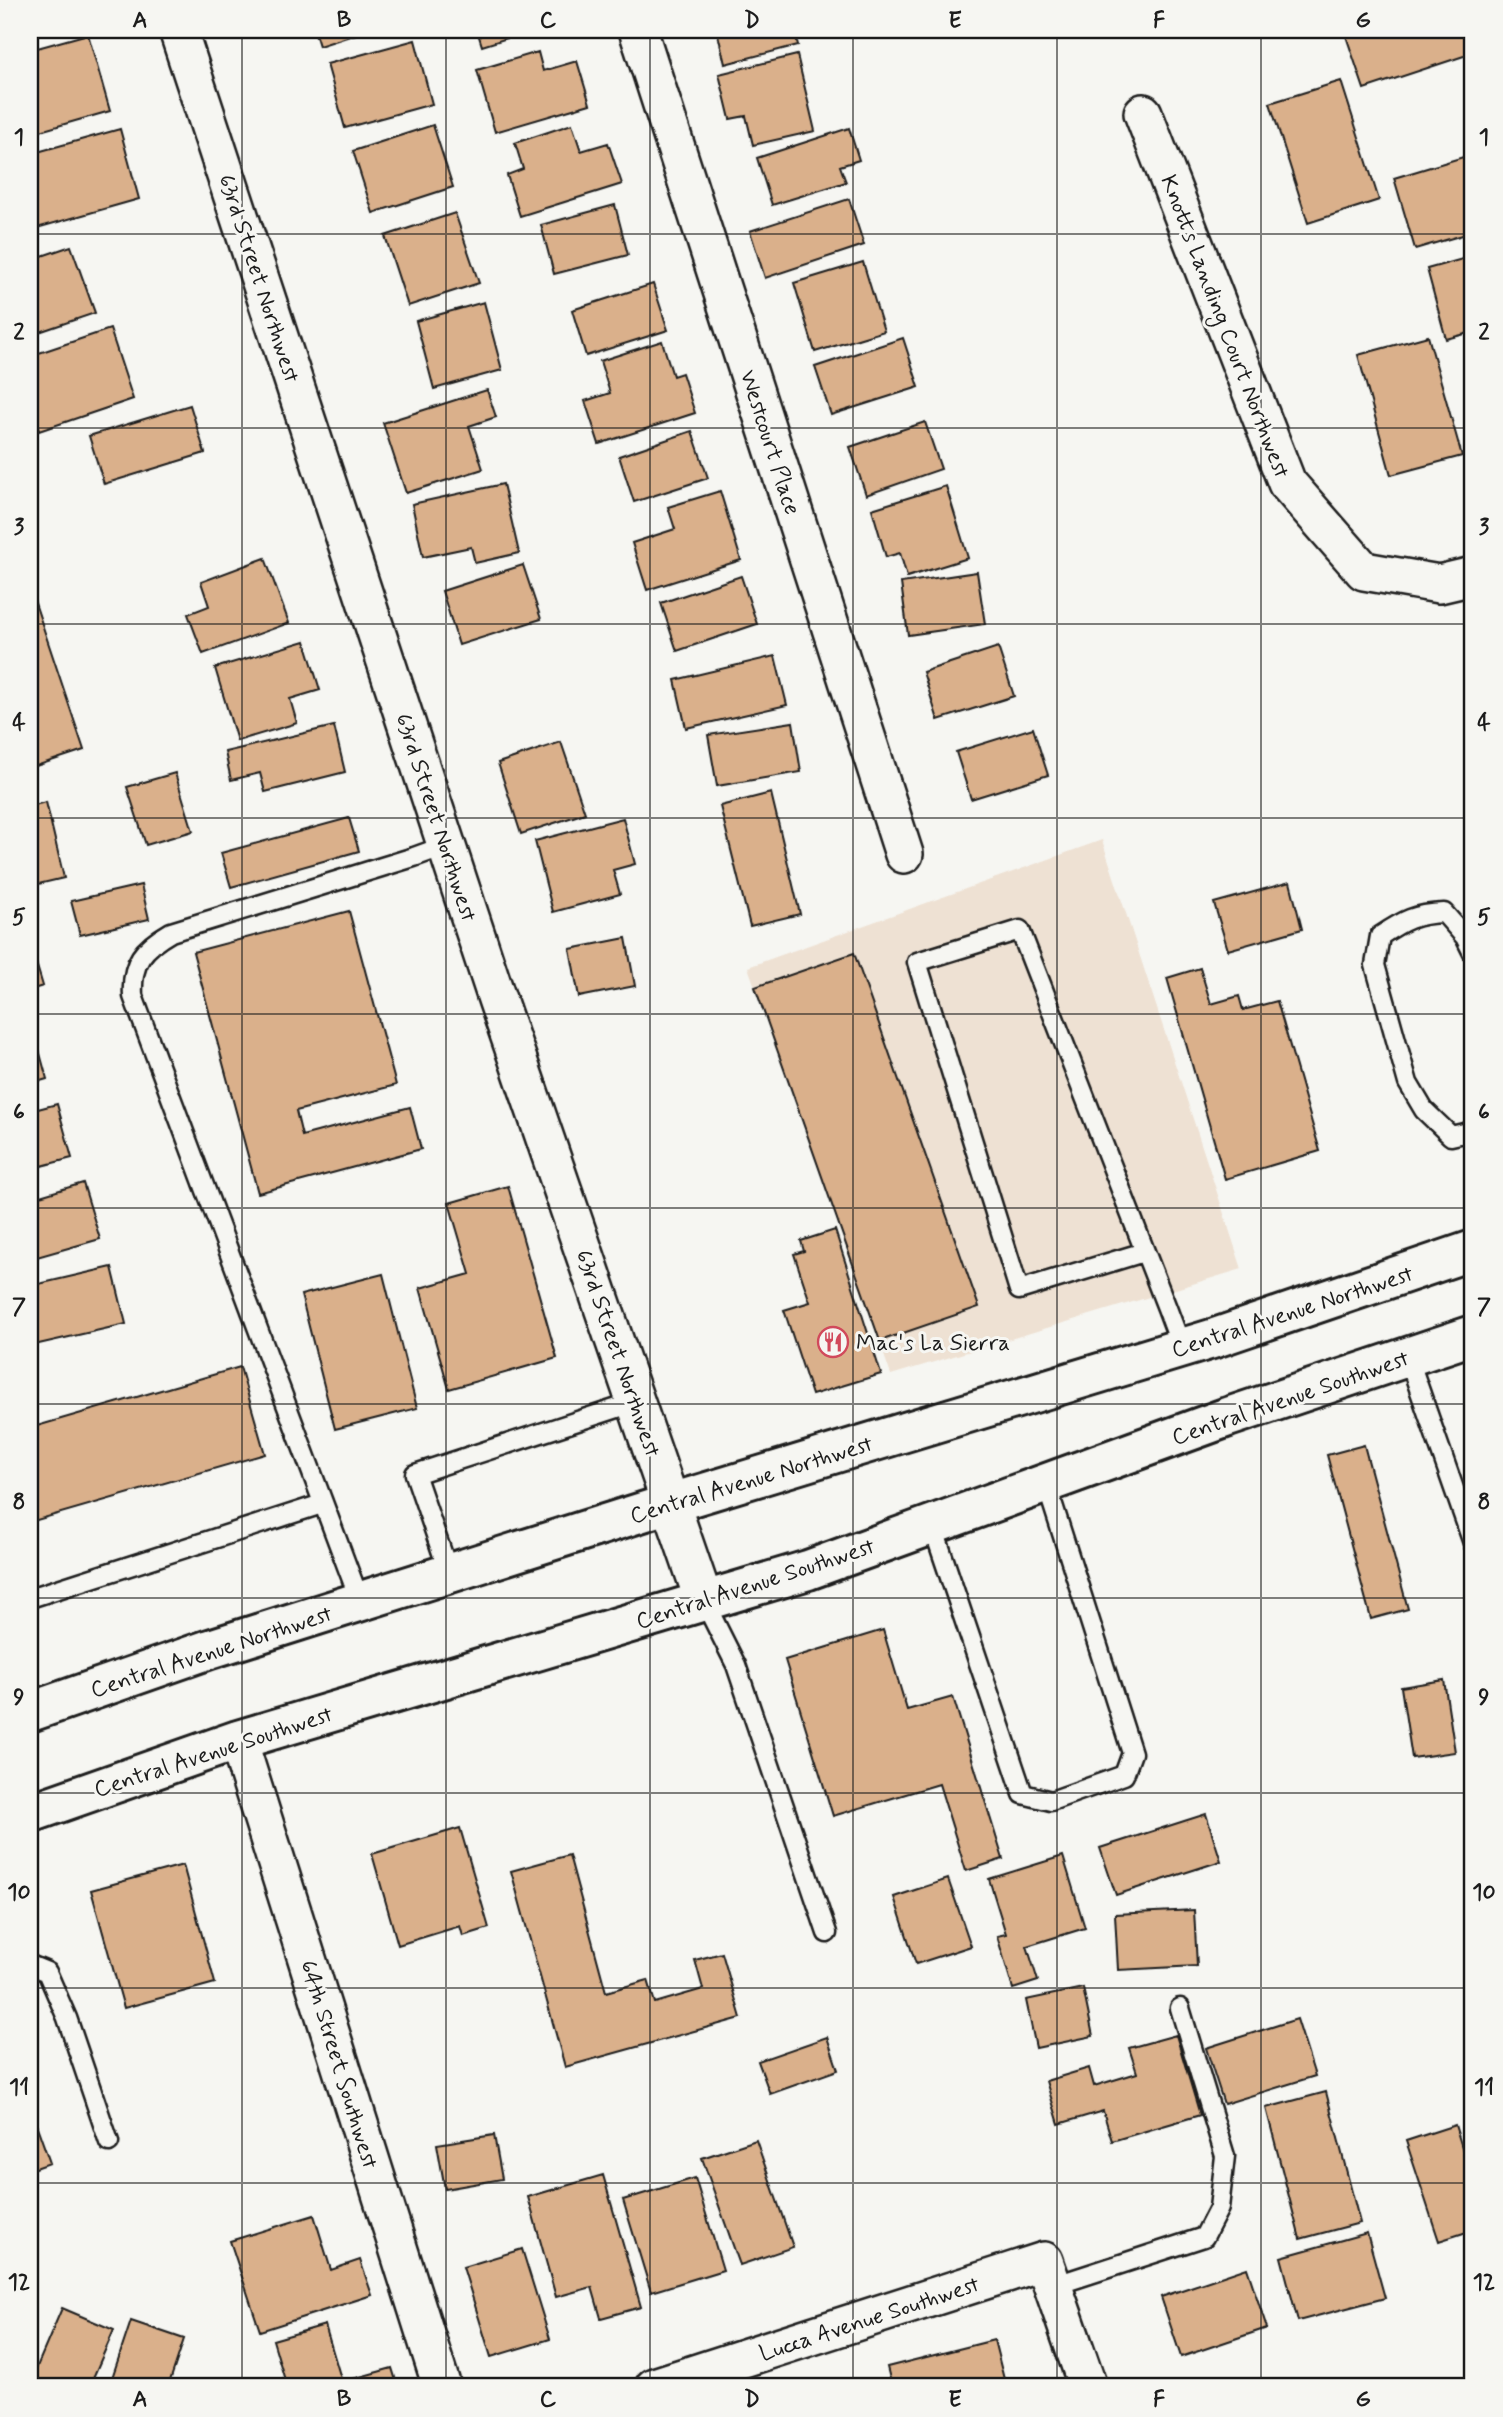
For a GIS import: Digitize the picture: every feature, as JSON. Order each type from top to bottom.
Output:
[{"type":"main road","name":"Central Avenue Northwest","points":[[30,1712],[210,1649],[671,1503],[1182,1348],[1473,1250]]},
{"type":"main road","name":"Central Avenue Southwest","points":[[30,1813],[238,1740],[808,1570],[1228,1416],[1473,1335]]},
{"type":"street","name":"63rd Street Northwest","points":[[178,30],[497,999],[704,1601]]},
{"type":"street","name":"Westcourt Place","points":[[638,30],[904,855]]},
{"type":"street","name":"Knotts Landing Court Northwest","points":[[1143,113],[1287,483],[1364,571],[1439,584],[1473,576]]},
{"type":"street","name":"64th Street Southwest","points":[[238,1740],[442,2387]]},
{"type":"street","name":"Lucca Avenue Southwest","points":[[654,2387],[1049,2274]]},
{"type":"street","points":[[1049,2274],[1088,2387]]},
{"type":"lane","points":[[360,1601],[133,996],[132,978],[140,956],[155,941],[171,932],[447,845]]},
{"type":"lane","points":[[1473,953],[1465,937],[1444,913],[1420,914],[1380,936],[1375,965],[1408,1083],[1424,1110],[1451,1136],[1473,1131]]},
{"type":"lane","points":[[1144,1252],[1019,1290],[918,962],[1020,930],[1182,1348]]},
{"type":"lane","points":[[1408,1357],[1473,1543]]},
{"type":"lane","points":[[449,1573],[415,1474],[636,1402]]},
{"type":"lane","points":[[932,1524],[1023,1794],[1051,1801],[1124,1775],[1132,1753],[1046,1483]]},
{"type":"lane","points":[[30,1598],[322,1504]]},
{"type":"lane","points":[[704,1601],[736,1665],[827,1933]]},
{"type":"lane","points":[[30,1965],[47,1972],[67,2018],[109,2142]]},
{"type":"lane","points":[[1049,2274],[1203,2237],[1219,2208],[1226,2156],[1180,2008]]},
{"type":"shaded area","points":[[1102,840],[1242,1269],[891,1375],[748,967]]},
{"type":"building","points":[[314,30],[369,30],[319,46]]},
{"type":"building","points":[[477,30],[533,30],[482,46]]},
{"type":"building","points":[[717,30],[794,30],[798,45],[725,64]]},
{"type":"building","points":[[1344,30],[1473,30],[1473,53],[1364,89]]},
{"type":"building","points":[[88,34],[110,111],[30,134],[30,50]]},
{"type":"building","points":[[415,40],[432,104],[345,128],[327,64]]},
{"type":"building","points":[[538,52],[543,71],[577,61],[590,104],[495,132],[477,70]]},
{"type":"building","points":[[797,55],[815,131],[753,145],[746,116],[730,119],[719,74]]},
{"type":"building","points":[[1341,81],[1379,200],[1308,223],[1270,103]]},
{"type":"building","points":[[572,124],[581,151],[608,143],[622,184],[520,216],[507,175],[523,169],[515,143]]},
{"type":"building","points":[[433,125],[453,187],[373,213],[353,151]]},
{"type":"building","points":[[849,128],[859,160],[840,166],[846,182],[772,205],[757,158]]},
{"type":"building","points":[[120,129],[139,199],[30,230],[30,154]]},
{"type":"building","points":[[1473,154],[1473,232],[1415,249],[1394,178]]},
{"type":"building","points":[[849,199],[864,245],[765,278],[750,231]]},
{"type":"building","points":[[615,205],[628,255],[554,274],[541,225]]},
{"type":"building","points":[[455,213],[479,283],[408,306],[385,236]]},
{"type":"building","points":[[71,246],[95,313],[30,335],[30,260]]},
{"type":"building","points":[[1473,256],[1473,332],[1446,339],[1427,269]]},
{"type":"building","points":[[863,262],[884,331],[815,352],[794,283]]},
{"type":"building","points":[[653,284],[668,330],[586,356],[572,310]]},
{"type":"building","points":[[484,302],[502,370],[434,389],[416,321]]},
{"type":"building","points":[[110,329],[133,399],[39,431],[30,403],[30,356]]},
{"type":"building","points":[[1428,336],[1462,456],[1391,475],[1358,355]]},
{"type":"building","points":[[903,338],[919,387],[831,415],[815,367]]},
{"type":"building","points":[[662,341],[673,376],[682,373],[695,413],[599,444],[585,401],[610,393],[600,361]]},
{"type":"building","points":[[487,390],[496,417],[469,426],[483,469],[406,493],[383,423]]},
{"type":"building","points":[[190,405],[205,453],[104,484],[89,436]]},
{"type":"building","points":[[925,422],[941,469],[866,495],[850,447]]},
{"type":"building","points":[[692,431],[708,478],[634,502],[619,456]]},
{"type":"building","points":[[503,484],[519,553],[475,563],[471,547],[423,557],[412,504]]},
{"type":"building","points":[[946,486],[968,558],[907,577],[900,553],[886,557],[872,509]]},
{"type":"building","points":[[720,491],[741,560],[647,590],[632,543],[675,529],[668,507]]},
{"type":"building","points":[[265,558],[289,623],[203,654],[188,614],[209,606],[201,582]]},
{"type":"building","points":[[523,565],[541,619],[459,645],[442,591]]},
{"type":"building","points":[[977,572],[985,624],[908,635],[901,583]]},
{"type":"building","points":[[741,576],[757,624],[677,651],[661,603]]},
{"type":"building","points":[[30,588],[84,750],[33,767],[30,756]]},
{"type":"building","points":[[305,641],[320,690],[290,699],[297,723],[237,741],[215,668]]},
{"type":"building","points":[[998,647],[1014,696],[938,720],[923,672]]},
{"type":"building","points":[[775,656],[787,705],[686,728],[675,680]]},
{"type":"building","points":[[793,722],[801,772],[717,786],[708,735]]},
{"type":"building","points":[[334,726],[345,772],[265,792],[260,773],[231,780],[225,752]]},
{"type":"building","points":[[1033,728],[1048,775],[971,799],[956,752]]},
{"type":"building","points":[[561,742],[585,813],[521,834],[498,763]]},
{"type":"building","points":[[175,773],[193,831],[146,845],[127,787]]},
{"type":"building","points":[[771,793],[800,914],[750,926],[720,806]]},
{"type":"building","points":[[46,802],[64,878],[30,886],[30,806]]},
{"type":"building","points":[[349,818],[359,851],[231,887],[221,853]]},
{"type":"building","points":[[623,818],[635,864],[613,870],[620,894],[553,912],[535,841]]},
{"type":"building","points":[[1290,882],[1302,929],[1228,950],[1214,903]]},
{"type":"building","points":[[141,885],[149,919],[80,935],[71,901]]},
{"type":"building","points":[[349,911],[396,1085],[296,1111],[302,1136],[410,1107],[421,1149],[258,1193],[193,952]]},
{"type":"building","points":[[626,938],[635,986],[579,997],[570,949]]},
{"type":"building","points":[[30,943],[43,986],[30,990]]},
{"type":"building","points":[[854,953],[979,1307],[880,1341],[755,987]]},
{"type":"building","points":[[1200,968],[1211,1004],[1239,996],[1243,1010],[1277,1001],[1320,1151],[1225,1179],[1167,978]]},
{"type":"building","points":[[30,1024],[47,1079],[30,1084]]},
{"type":"building","points":[[57,1104],[72,1158],[30,1169],[30,1111]]},
{"type":"building","points":[[83,1183],[100,1239],[30,1259],[30,1199]]},
{"type":"building","points":[[508,1186],[557,1358],[449,1389],[420,1288],[470,1274],[449,1203]]},
{"type":"building","name":"Mac's La Sierra","points":[[835,1230],[881,1374],[812,1395],[784,1310],[810,1302],[794,1254],[804,1251],[801,1241]]},
{"type":"building","points":[[112,1267],[126,1324],[30,1346],[30,1286]]},
{"type":"building","points":[[383,1274],[417,1408],[335,1429],[301,1295]]},
{"type":"building","points":[[240,1367],[265,1454],[30,1522],[30,1428]]},
{"type":"building","points":[[1364,1445],[1408,1609],[1371,1619],[1327,1455]]},
{"type":"building","points":[[883,1630],[907,1710],[953,1697],[1003,1859],[966,1871],[939,1784],[833,1816],[785,1660]]},
{"type":"building","points":[[1444,1680],[1455,1752],[1412,1758],[1401,1687]]},
{"type":"building","points":[[1473,1722],[1473,1760],[1463,1726]]},
{"type":"building","points":[[1206,1814],[1221,1861],[1116,1895],[1100,1848]]},
{"type":"building","points":[[460,1828],[489,1928],[463,1936],[460,1926],[398,1945],[372,1854]]},
{"type":"building","points":[[569,1855],[606,1992],[648,1980],[655,2003],[703,1989],[695,1960],[722,1953],[741,2018],[565,2067],[511,1871]]},
{"type":"building","points":[[1063,1856],[1085,1928],[1027,1946],[1038,1981],[1013,1989],[997,1936],[1006,1934],[989,1879]]},
{"type":"building","points":[[183,1865],[215,1983],[124,2008],[91,1890]]},
{"type":"building","points":[[948,1879],[971,1946],[916,1964],[894,1897]]},
{"type":"building","points":[[1194,1910],[1197,1966],[1118,1970],[1115,1914]]},
{"type":"building","points":[[1083,1988],[1093,2036],[1036,2048],[1026,2000]]},
{"type":"building","points":[[1297,2019],[1315,2076],[1224,2104],[1206,2048]]},
{"type":"building","points":[[1176,2035],[1200,2115],[1112,2141],[1103,2111],[1059,2124],[1046,2081],[1089,2068],[1094,2086],[1137,2073],[1129,2048]]},
{"type":"building","points":[[827,2037],[838,2070],[770,2094],[758,2061]]},
{"type":"building","points":[[1326,2092],[1360,2223],[1300,2239],[1266,2108]]},
{"type":"building","points":[[30,2107],[50,2163],[30,2170]]},
{"type":"building","points":[[1455,2125],[1473,2183],[1473,2230],[1439,2241],[1406,2141]]},
{"type":"building","points":[[494,2135],[502,2179],[445,2189],[437,2144]]},
{"type":"building","points":[[756,2140],[793,2247],[740,2265],[702,2158]]},
{"type":"building","points":[[603,2175],[641,2307],[601,2318],[592,2287],[556,2297],[528,2197]]},
{"type":"building","points":[[695,2178],[723,2270],[651,2292],[623,2200]]},
{"type":"building","points":[[314,2215],[331,2270],[360,2260],[372,2295],[260,2331],[230,2241]]},
{"type":"building","points":[[1367,2233],[1385,2298],[1298,2321],[1281,2257]]},
{"type":"building","points":[[522,2249],[550,2339],[491,2357],[463,2267]]},
{"type":"building","points":[[1247,2268],[1267,2328],[1181,2357],[1161,2297]]},
{"type":"building","points":[[62,2308],[114,2330],[89,2387],[31,2387],[30,2383]]},
{"type":"building","points":[[131,2321],[184,2339],[168,2387],[109,2387]]},
{"type":"building","points":[[325,2325],[342,2382],[392,2368],[398,2387],[287,2387],[273,2340]]},
{"type":"building","points":[[994,2340],[1006,2387],[892,2387],[887,2367]]},
{"type":"place","name":"Mac's La Sierra","points":[[833,1342]]}]
